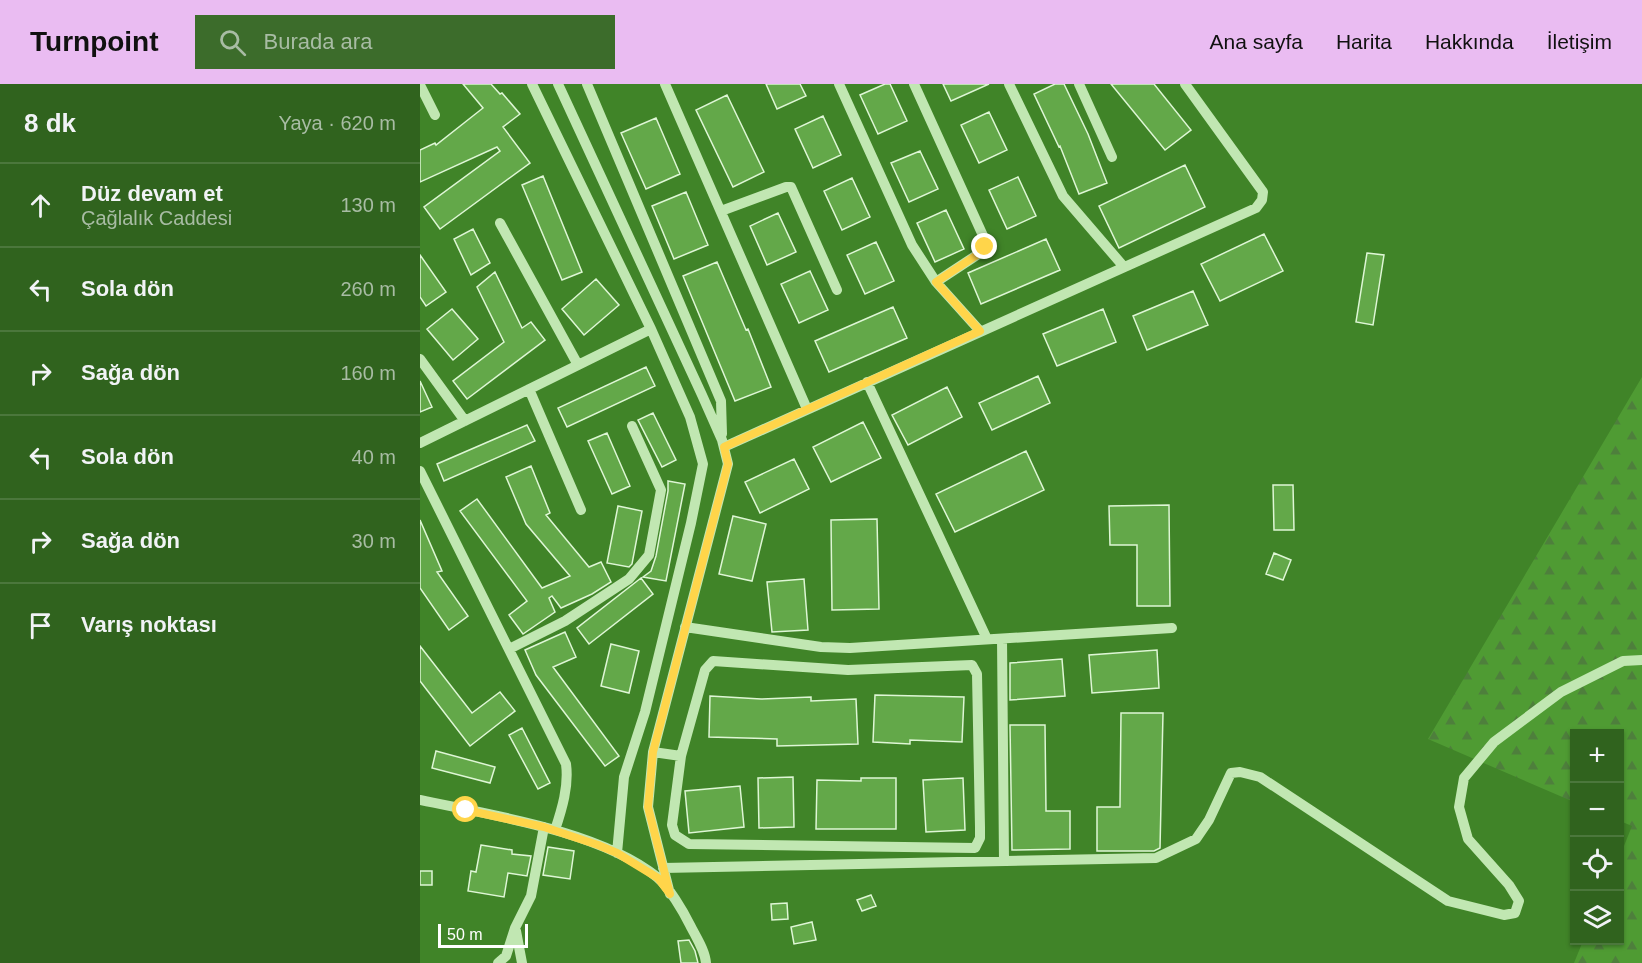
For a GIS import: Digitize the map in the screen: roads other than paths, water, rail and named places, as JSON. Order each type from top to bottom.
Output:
[{"type":"street","points":[[532,84],[651,329],[690,417],[703,464],[645,712],[624,777],[617,853]]},
{"type":"street","points":[[558,84],[723,443]]},
{"type":"street","points":[[587,84],[721,400],[723,443],[728,464],[653,752],[648,807],[670,894]]},
{"type":"street","points":[[665,84],[807,409]]},
{"type":"street","points":[[839,84],[912,245],[936,282],[980,331]]},
{"type":"street","points":[[914,84],[985,240],[985,247],[980,253],[936,282]]},
{"type":"street","points":[[1009,84],[1063,196],[1124,267]]},
{"type":"street","points":[[1079,84],[1112,157]]},
{"type":"street","points":[[723,443],[807,409],[1256,208],[1262,200],[1263,192],[1185,84]]},
{"type":"street","points":[[420,85],[435,115]]},
{"type":"street","points":[[721,211],[791,187],[837,290]]},
{"type":"street","points":[[500,223],[578,365]]},
{"type":"street","points":[[420,443],[651,329]]},
{"type":"street","points":[[420,359],[465,421]]},
{"type":"street","points":[[867,382],[987,639]]},
{"type":"street","points":[[529,389],[581,510]]},
{"type":"street","points":[[508,649],[565,621],[629,579],[649,555],[660,490],[632,426]]},
{"type":"street","points":[[420,471],[566,764],[568,776],[561,812],[549,829],[531,896],[515,928],[506,956],[498,963]]},
{"type":"street","points":[[686,627],[821,647],[850,648],[1172,628]]},
{"type":"street","points":[[1002,639],[1004,861]]},
{"type":"street","points":[[848,670],[850,648]]},
{"type":"street","points":[[663,868],[1156,858],[1196,839],[1209,820],[1231,773],[1240,772],[1260,777],[1448,901],[1504,915],[1515,913],[1519,901],[1509,885],[1468,839],[1459,807],[1464,778],[1494,742],[1561,692],[1623,661],[1642,660]]},
{"type":"street","points":[[713,661],[848,670],[972,665],[977,674],[980,838],[975,848],[689,844],[675,835],[672,825],[681,756],[705,670],[713,661]]},
{"type":"street","points":[[653,752],[681,756]]},
{"type":"street","points":[[420,800],[549,829],[617,853],[658,878],[684,913],[705,955],[706,963]]},
{"type":"street","points":[[515,928],[522,963]]}]
